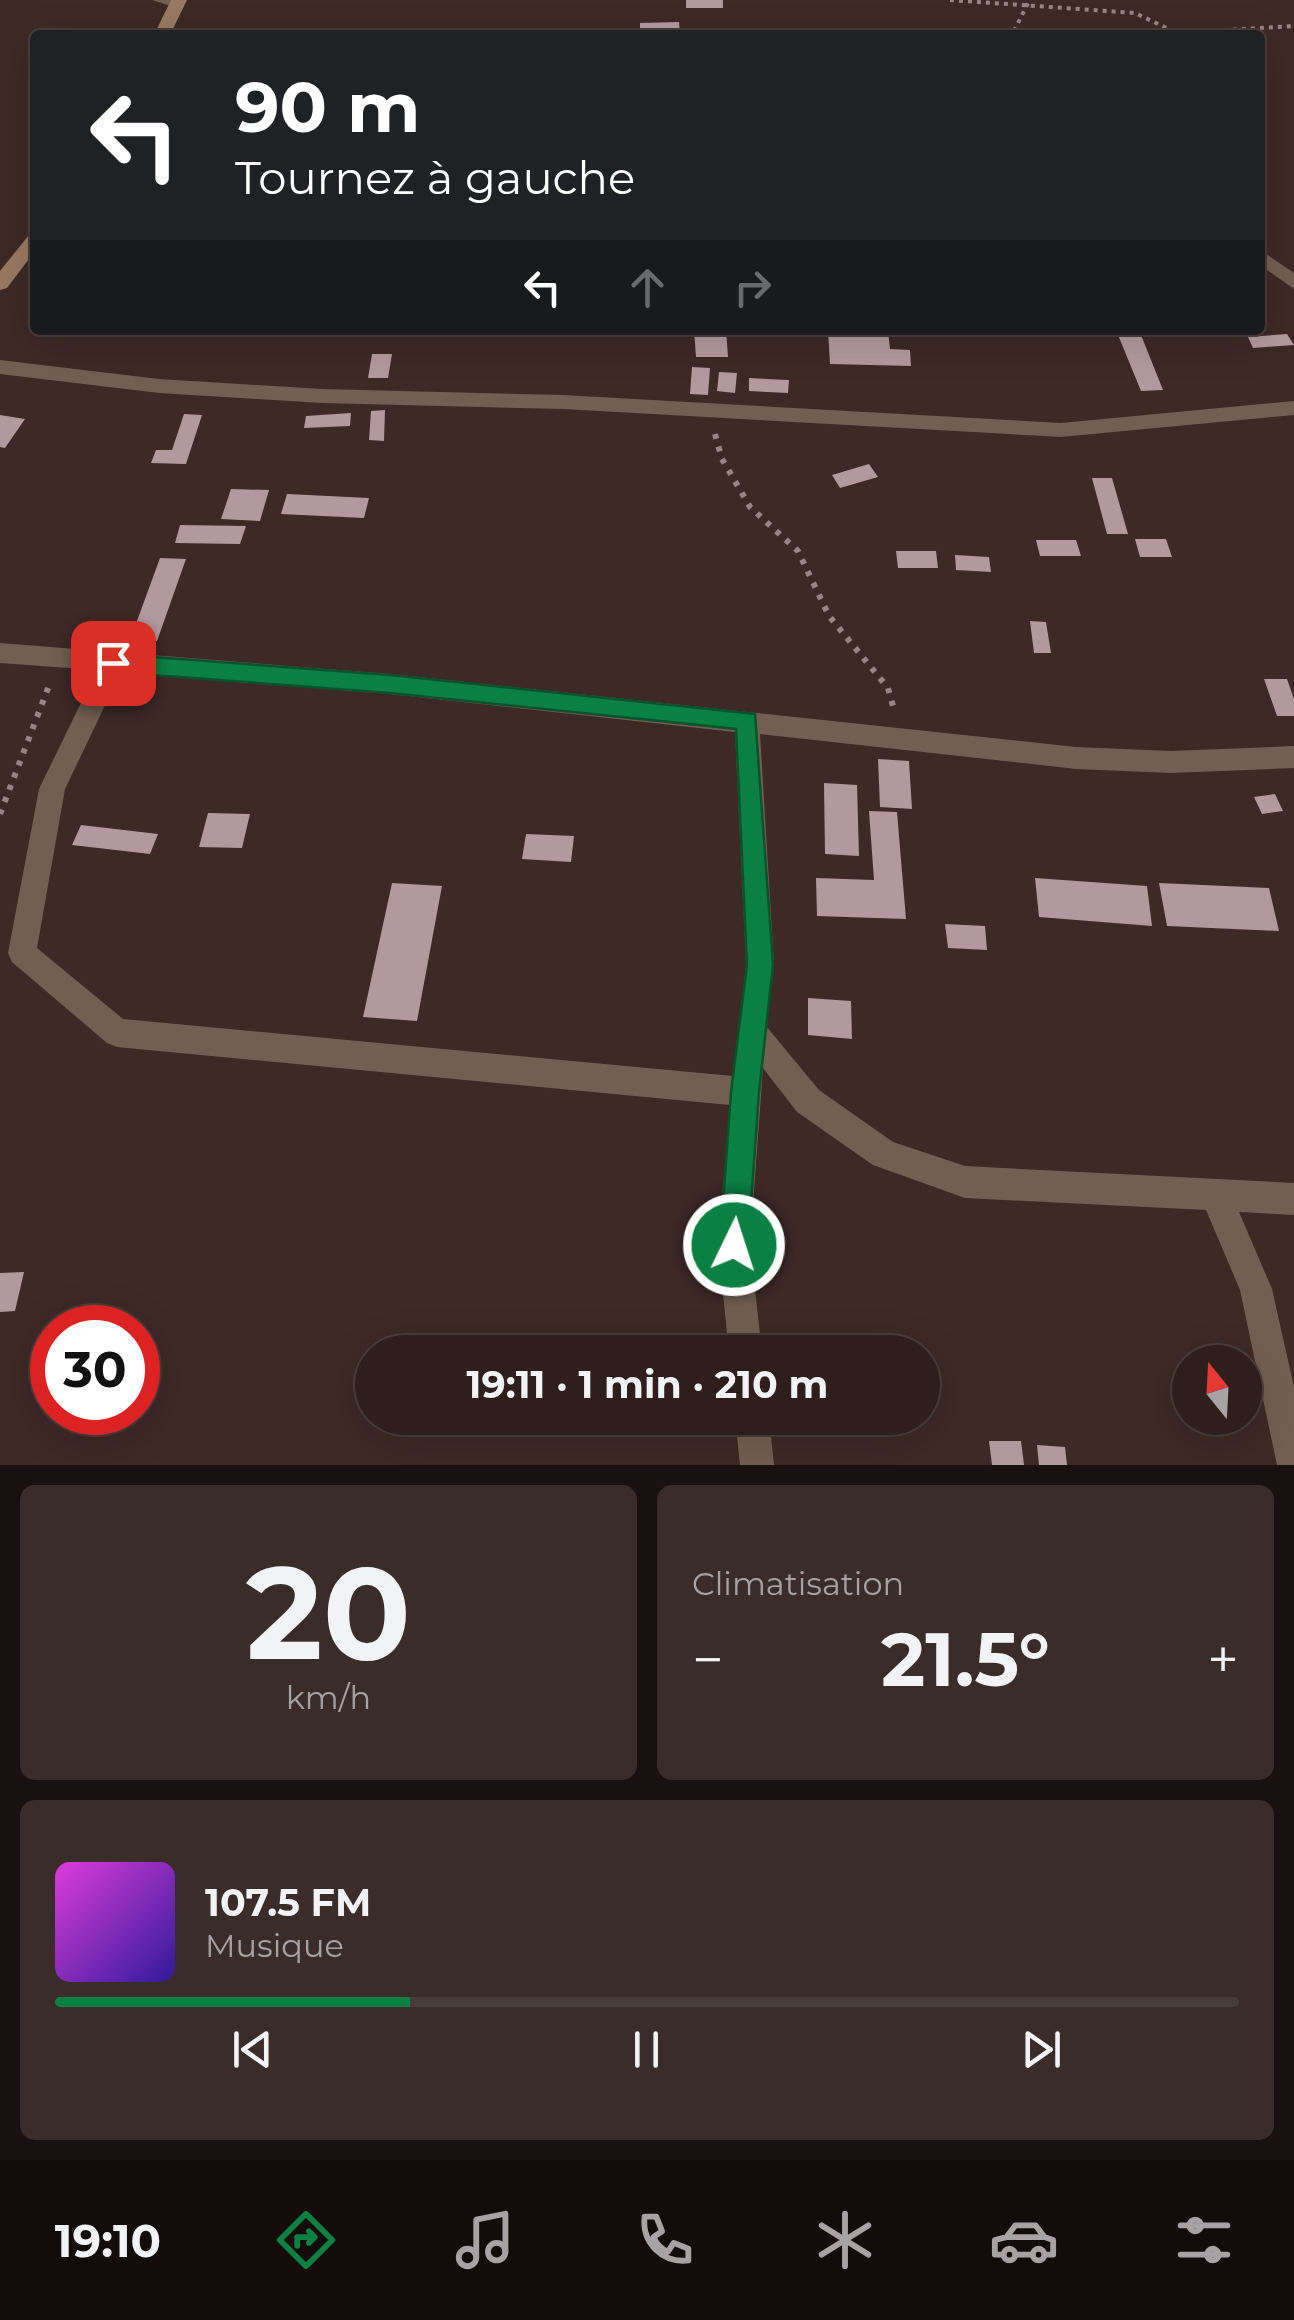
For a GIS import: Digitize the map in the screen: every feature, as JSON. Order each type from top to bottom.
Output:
[{"type":"main road","points":[[164,30],[178,2]]},
{"type":"main road","points":[[0,284],[30,245]]},
{"type":"street","points":[[1265,260],[1294,282]]},
{"type":"street","points":[[0,367],[159,386],[304,395],[707,409],[1061,430],[1294,408]]},
{"type":"street","points":[[0,653],[390,684],[1076,758],[1171,762],[1294,757]]},
{"type":"street","points":[[113,663],[52,789],[22,954],[117,1033],[745,1092]]},
{"type":"street","points":[[743,1335],[734,1245],[745,1092],[760,965],[747,721]]},
{"type":"street","points":[[751,1030],[808,1101],[884,1154],[965,1182],[1294,1199]]},
{"type":"street","points":[[1215,1194],[1256,1289],[1294,1465]]},
{"type":"street","points":[[753,1435],[756,1465]]},
{"type":"lane","points":[[158,0],[178,2]]},
{"type":"path","points":[[950,0],[1028,1],[1136,14],[1171,30]]},
{"type":"path","points":[[1014,30],[1028,1]]},
{"type":"path","points":[[1227,30],[1294,26]]},
{"type":"path","points":[[707,409],[722,459],[750,507],[798,551],[829,616],[888,688],[903,738]]},
{"type":"path","points":[[0,814],[59,658]]},
{"type":"building","points":[[686,0],[723,0],[723,8],[686,8]]},
{"type":"building","points":[[679,22],[680,30],[640,30],[640,23]]},
{"type":"building","points":[[1287,334],[1294,345],[1253,348],[1248,337]]},
{"type":"building","points":[[694,335],[726,335],[728,357],[696,357]]},
{"type":"building","points":[[828,335],[888,335],[890,349],[910,350],[911,366],[830,364]]},
{"type":"building","points":[[1118,335],[1141,335],[1163,390],[1141,391]]},
{"type":"building","points":[[372,354],[392,354],[388,378],[368,378]]},
{"type":"building","points":[[692,367],[710,368],[708,395],[690,394]]},
{"type":"building","points":[[719,372],[737,373],[735,393],[717,391]]},
{"type":"building","points":[[749,378],[789,380],[788,393],[749,391]]},
{"type":"building","points":[[385,410],[384,441],[369,440],[371,411]]},
{"type":"building","points":[[351,413],[350,426],[304,428],[306,416]]},
{"type":"building","points":[[184,414],[202,415],[186,464],[151,463],[156,450],[172,450]]},
{"type":"building","points":[[0,415],[25,419],[5,448],[0,447]]},
{"type":"building","points":[[869,464],[878,477],[840,488],[832,475]]},
{"type":"building","points":[[1092,478],[1112,478],[1128,534],[1107,534]]},
{"type":"building","points":[[231,489],[269,490],[260,521],[221,519]]},
{"type":"building","points":[[287,494],[369,498],[364,518],[281,514]]},
{"type":"building","points":[[180,525],[246,526],[240,544],[175,543]]},
{"type":"building","points":[[1135,539],[1166,539],[1172,557],[1140,557]]},
{"type":"building","points":[[1036,540],[1076,540],[1081,556],[1040,556]]},
{"type":"building","points":[[896,551],[936,551],[938,568],[898,568]]},
{"type":"building","points":[[955,555],[989,557],[991,572],[956,570]]},
{"type":"building","points":[[160,558],[186,559],[157,641],[130,640]]},
{"type":"building","points":[[1030,621],[1046,622],[1051,653],[1034,653]]},
{"type":"building","points":[[1264,679],[1287,679],[1294,699],[1294,716],[1277,716]]},
{"type":"building","points":[[878,759],[909,761],[912,809],[880,807]]},
{"type":"building","points":[[824,783],[857,785],[859,856],[825,854]]},
{"type":"building","points":[[1275,794],[1283,811],[1262,814],[1254,797]]},
{"type":"building","points":[[869,811],[897,812],[906,919],[817,916],[816,878],[874,880]]},
{"type":"building","points":[[208,813],[250,814],[242,848],[199,847]]},
{"type":"building","points":[[81,825],[158,834],[150,854],[72,845]]},
{"type":"building","points":[[526,834],[574,836],[571,862],[522,859]]},
{"type":"building","points":[[1035,878],[1147,886],[1152,926],[1039,917]]},
{"type":"building","points":[[392,883],[442,886],[417,1021],[363,1017]]},
{"type":"building","points":[[1159,883],[1269,888],[1279,931],[1167,926]]},
{"type":"building","points":[[945,924],[985,926],[987,950],[948,948]]},
{"type":"building","points":[[808,998],[851,1001],[852,1039],[808,1035]]},
{"type":"building","points":[[24,1272],[15,1311],[0,1312],[0,1273]]},
{"type":"building","points":[[989,1441],[1021,1441],[1024,1465],[992,1465]]},
{"type":"building","points":[[1037,1445],[1065,1447],[1067,1465],[1039,1465]]},
{"type":"route","points":[[113,663],[390,684],[747,721],[760,965],[745,1092],[734,1245]]}]
